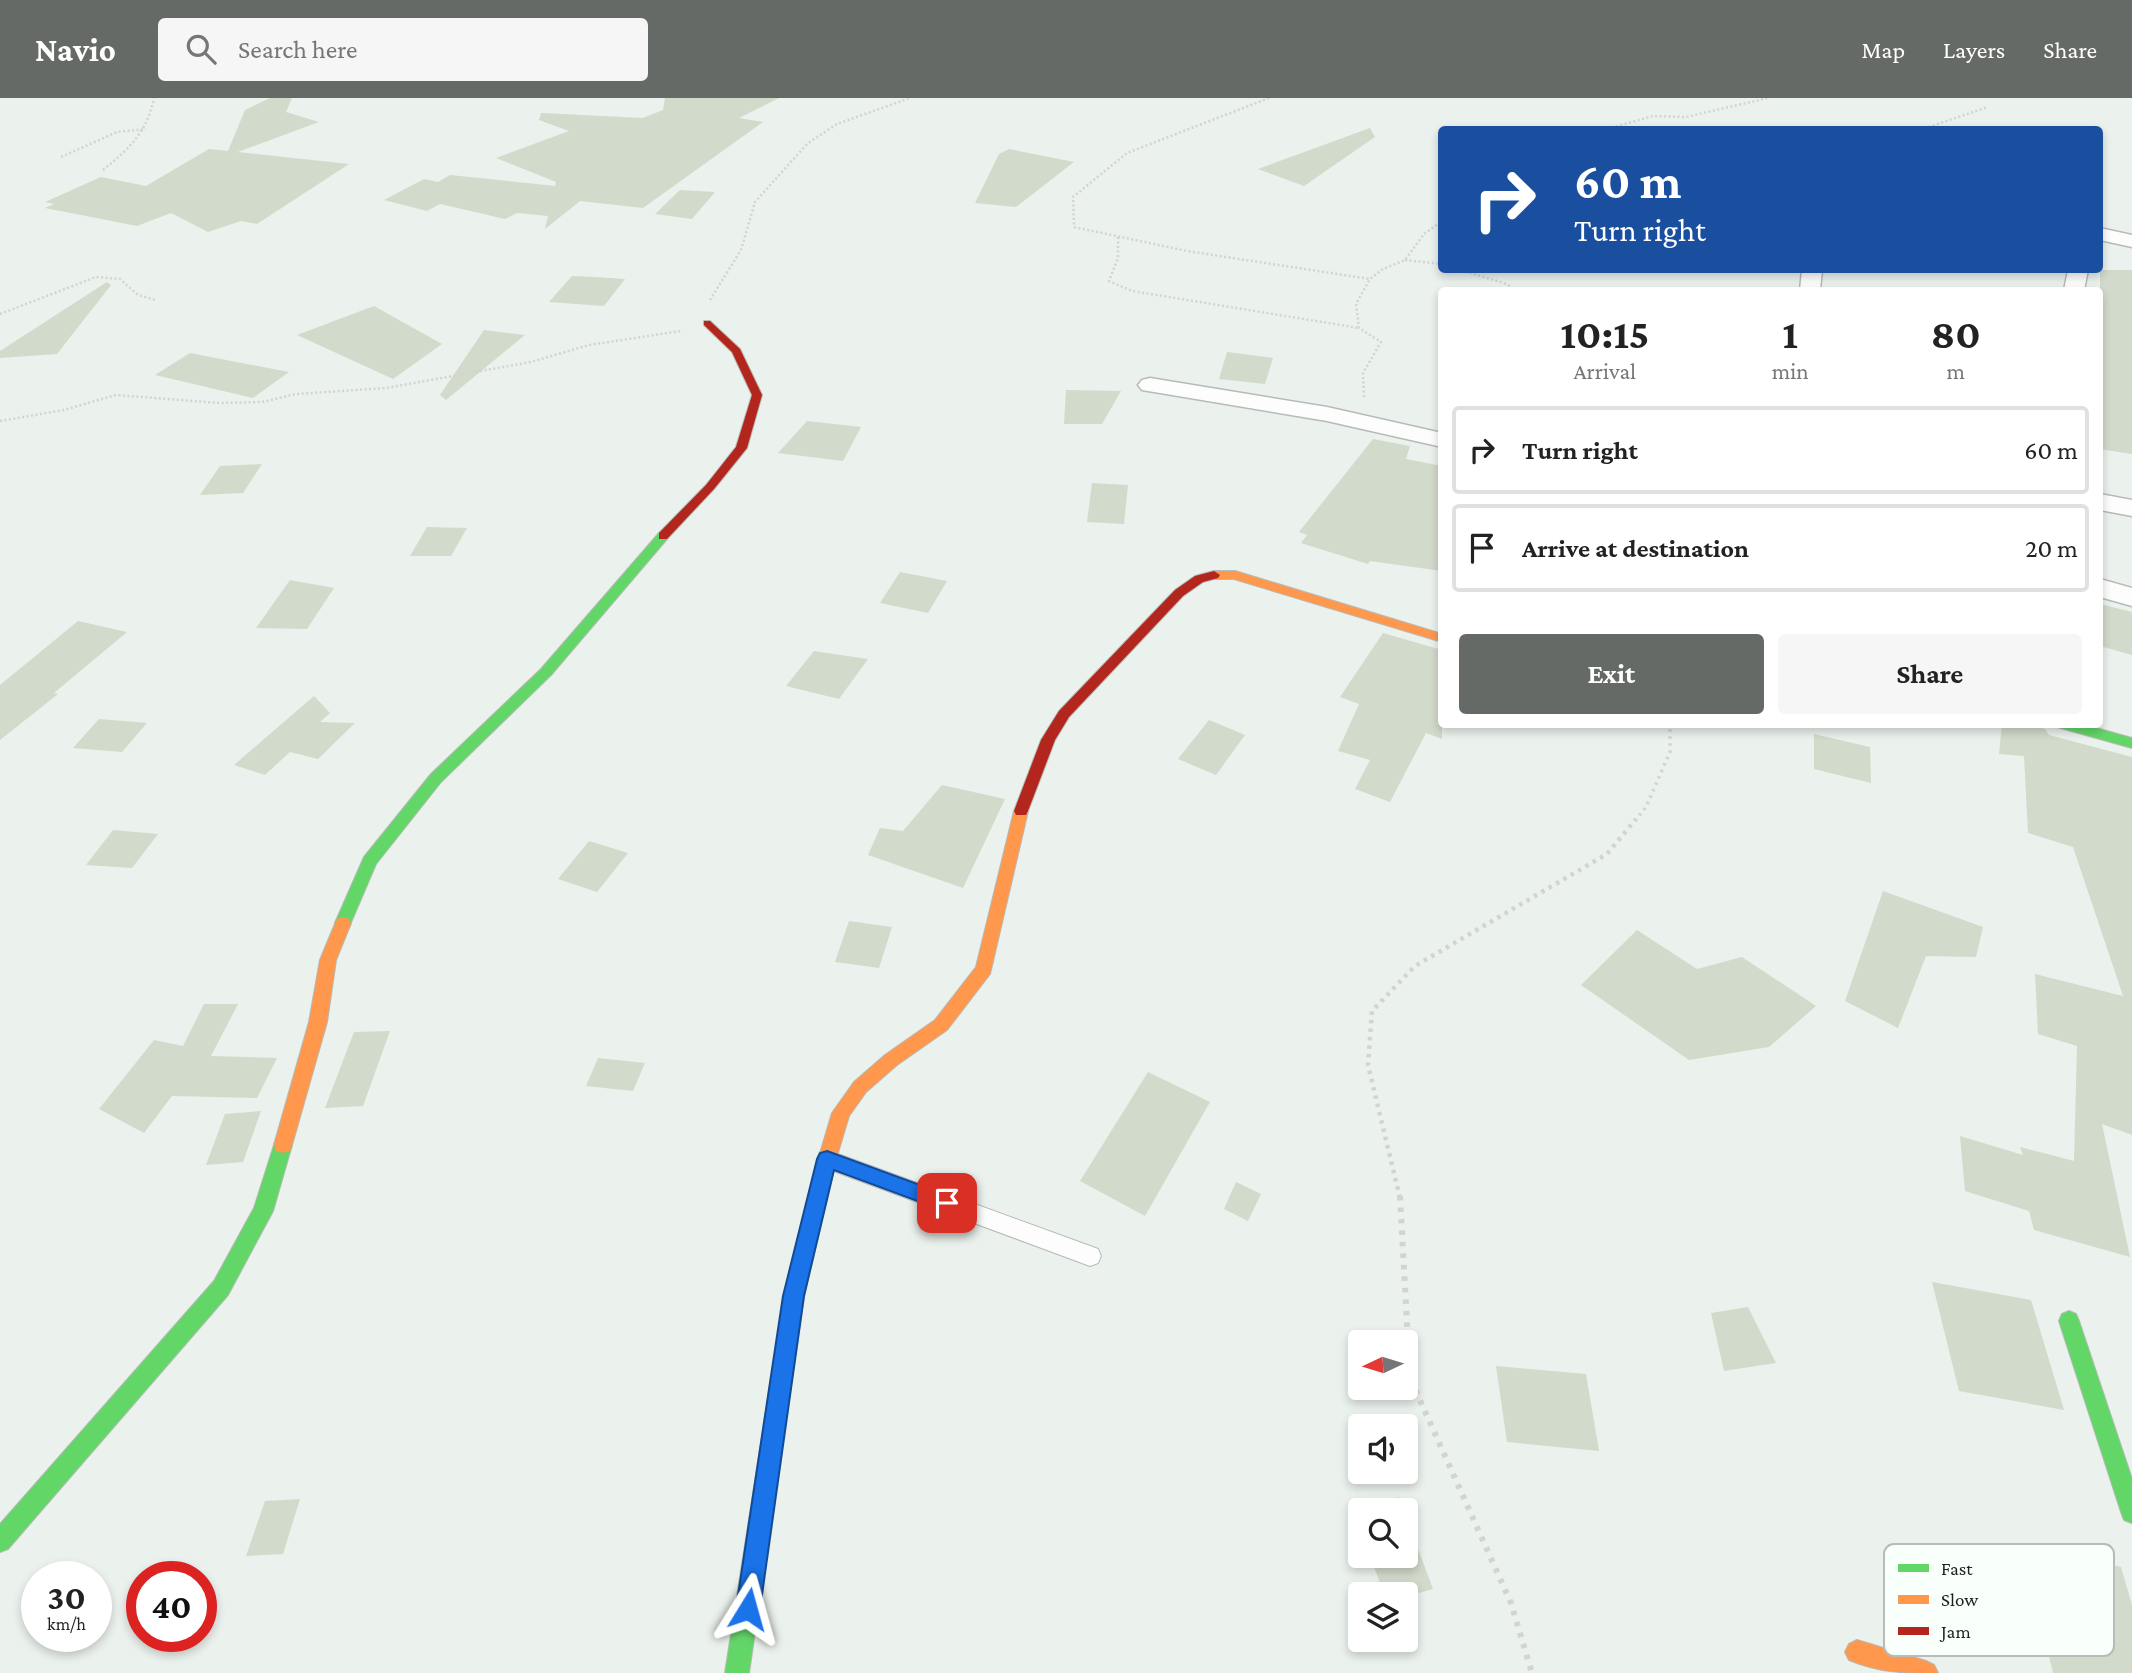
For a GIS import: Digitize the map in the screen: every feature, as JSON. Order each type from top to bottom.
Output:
[{"type":"street","points":[[2103,235],[2132,241]]},
{"type":"street","points":[[0,1541],[221,1288],[263,1210],[305,1073],[318,1022],[328,960],[369,861],[436,778],[546,672],[639,562],[710,487],[741,448],[757,395],[736,351],[708,323]]},
{"type":"street","points":[[1150,385],[1327,414],[1438,439]]},
{"type":"street","points":[[2103,503],[2132,508]]},
{"type":"street","points":[[737,1673],[794,1296],[827,1159],[841,1113],[860,1087],[891,1060],[941,1025],[984,969],[1003,897],[1016,825],[1048,740],[1064,714],[1179,593],[1197,579],[1211,574],[1235,575],[1438,637]]},
{"type":"street","points":[[2103,589],[2132,597]]},
{"type":"street","points":[[2077,728],[2132,743]]},
{"type":"street","points":[[2069,1321],[2132,1511]]},
{"type":"street","points":[[1857,1652],[1926,1673]]},
{"type":"lane","points":[[827,1159],[1090,1256]]},
{"type":"path","points":[[103,170],[140,139],[147,129],[154,98]]},
{"type":"path","points":[[0,421],[64,410],[116,395],[219,403],[386,388],[531,362],[589,345],[681,331],[708,323],[711,296],[741,250],[754,202],[807,144],[837,124],[910,98]]},
{"type":"path","points":[[1269,98],[1127,153],[1073,197],[1074,227],[1187,251],[1370,279]]},
{"type":"path","points":[[1617,126],[1653,116],[1686,117],[1768,98]]},
{"type":"path","points":[[1932,126],[1988,107]]},
{"type":"path","points":[[61,158],[117,132],[147,129]]},
{"type":"path","points":[[1405,260],[1424,234],[1438,224]]},
{"type":"path","points":[[1118,237],[1118,258],[1109,281],[1132,291],[1359,328],[1381,342],[1363,373],[1365,403],[1389,429]]},
{"type":"path","points":[[1359,328],[1356,304],[1370,279],[1383,269],[1405,260],[1438,264]]},
{"type":"path","points":[[1471,273],[1510,287]]},
{"type":"path","points":[[0,314],[96,277],[120,279],[138,295],[156,300]]},
{"type":"path","points":[[1532,1673],[1511,1603],[1410,1378],[1399,1186],[1368,1065],[1372,1011],[1415,966],[1607,854],[1646,807],[1670,752],[1670,728]]},
{"type":"building","points":[[270,98],[292,98],[286,112],[319,122],[238,152],[349,164],[257,224],[241,221],[208,232],[171,213],[137,226],[45,208],[54,204],[45,202],[101,177],[146,186],[209,149],[228,151],[245,110]]},
{"type":"building","points":[[665,98],[779,98],[739,118],[763,122],[643,208],[580,201],[545,229],[548,216],[517,213],[505,219],[440,204],[427,211],[384,200],[424,179],[438,182],[450,175],[555,186],[556,182],[496,158],[569,131],[539,120],[541,113],[643,118],[663,110]]},
{"type":"building","points":[[1370,128],[1375,137],[1304,186],[1258,169]]},
{"type":"building","points":[[1009,149],[1074,162],[1016,207],[975,203],[999,154]]},
{"type":"building","points":[[680,190],[715,192],[692,219],[655,214]]},
{"type":"building","points":[[2103,270],[2132,270],[2132,454],[2103,449],[2103,287],[2100,287],[2100,273],[2103,273]]},
{"type":"building","points":[[572,276],[625,279],[604,306],[549,302]]},
{"type":"building","points":[[107,282],[111,285],[57,354],[0,358],[0,351]]},
{"type":"building","points":[[374,306],[442,344],[393,379],[297,335]]},
{"type":"building","points":[[484,330],[525,335],[446,400],[440,395]]},
{"type":"building","points":[[1227,352],[1273,358],[1265,384],[1219,379]]},
{"type":"building","points":[[190,353],[289,372],[253,398],[155,375]]},
{"type":"building","points":[[1066,390],[1121,391],[1102,424],[1064,424]]},
{"type":"building","points":[[807,421],[861,427],[843,461],[778,453]]},
{"type":"building","points":[[1373,439],[1410,446],[1406,459],[1438,465],[1438,570],[1370,561],[1368,564],[1301,543],[1307,535],[1299,532]]},
{"type":"building","points":[[262,464],[243,493],[200,495],[220,466]]},
{"type":"building","points":[[1092,483],[1128,485],[1124,524],[1087,522]]},
{"type":"building","points":[[427,527],[467,528],[451,556],[410,556]]},
{"type":"building","points":[[900,572],[947,581],[928,613],[880,603]]},
{"type":"building","points":[[290,580],[334,588],[307,629],[256,628]]},
{"type":"building","points":[[2103,605],[2132,612],[2132,655],[2103,647]]},
{"type":"building","points":[[78,621],[127,632],[54,693],[58,694],[0,740],[0,685]]},
{"type":"building","points":[[1383,633],[1438,649],[1438,728],[1442,728],[1442,739],[1426,733],[1390,802],[1355,789],[1370,760],[1338,751],[1359,704],[1340,697]]},
{"type":"building","points":[[814,651],[868,659],[839,699],[786,686]]},
{"type":"building","points":[[314,696],[330,713],[320,722],[355,723],[318,759],[290,752],[265,775],[234,765]]},
{"type":"building","points":[[99,719],[147,723],[122,752],[73,748]]},
{"type":"building","points":[[1209,720],[1245,735],[1216,775],[1178,759]]},
{"type":"building","points":[[2002,728],[2042,728],[2049,735],[2132,757],[2132,1135],[2102,1124],[2130,1257],[2034,1230],[2029,1211],[1965,1191],[1960,1136],[2023,1155],[2020,1147],[2074,1161],[2077,1046],[2038,1034],[2035,974],[2123,996],[2073,847],[2028,833],[2024,756],[1999,754]]},
{"type":"building","points":[[1814,734],[1870,747],[1871,783],[1814,769]]},
{"type":"building","points":[[942,785],[1005,799],[963,888],[868,855],[880,828],[903,831]]},
{"type":"building","points":[[113,830],[158,834],[132,868],[86,865]]},
{"type":"building","points":[[589,841],[628,853],[597,892],[558,879]]},
{"type":"building","points":[[1883,891],[1983,927],[1976,957],[1926,956],[1898,1028],[1845,1001]]},
{"type":"building","points":[[849,921],[892,927],[879,968],[835,962]]},
{"type":"building","points":[[1637,930],[1697,969],[1742,957],[1816,1006],[1769,1047],[1689,1060],[1581,985]]},
{"type":"building","points":[[204,1004],[238,1004],[211,1056],[277,1058],[257,1098],[172,1096],[144,1133],[99,1109],[154,1040],[183,1046]]},
{"type":"building","points":[[390,1031],[363,1106],[325,1108],[354,1032]]},
{"type":"building","points":[[598,1058],[645,1063],[633,1091],[586,1086]]},
{"type":"building","points":[[1148,1072],[1210,1102],[1145,1216],[1080,1181]]},
{"type":"building","points":[[261,1111],[243,1162],[206,1165],[225,1114]]},
{"type":"building","points":[[1236,1182],[1261,1194],[1248,1221],[1224,1209]]},
{"type":"building","points":[[1932,1282],[2031,1300],[2064,1410],[1959,1391]]},
{"type":"building","points":[[1748,1307],[1776,1363],[1724,1371],[1711,1313]]},
{"type":"building","points":[[1496,1366],[1586,1374],[1599,1451],[1507,1442]]},
{"type":"building","points":[[300,1499],[283,1554],[246,1556],[265,1501]]},
{"type":"building","points":[[1418,1549],[1433,1589],[1418,1593],[1418,1582],[1380,1582],[1374,1568],[1418,1568]]},
{"type":"building","points":[[2114,1565],[2121,1567],[2132,1605],[2132,1673],[2053,1673],[2049,1656],[2114,1656]]},
{"type":"traffic: fast","points":[[343,923],[369,861],[436,778],[546,672],[663,536]]},
{"type":"traffic: fast","points":[[2077,728],[2132,743]]},
{"type":"traffic: fast","points":[[0,1541],[221,1288],[263,1211],[283,1145]]},
{"type":"traffic: fast","points":[[737,1673],[794,1296],[827,1160]]},
{"type":"traffic: fast","points":[[2069,1321],[2132,1512]]},
{"type":"traffic: slow","points":[[1214,575],[1235,575],[1438,637]]},
{"type":"traffic: slow","points":[[827,1160],[841,1113],[860,1087],[891,1060],[941,1025],[984,969],[1021,811]]},
{"type":"traffic: slow","points":[[283,1145],[318,1022],[328,960],[343,923]]},
{"type":"traffic: slow","points":[[1857,1652],[1926,1673]]},
{"type":"traffic: jam","points":[[663,536],[710,487],[741,448],[757,395],[736,351],[707,323]]},
{"type":"traffic: jam","points":[[1021,811],[1048,740],[1064,714],[1179,593],[1199,579],[1214,575]]},
{"type":"route","points":[[748,1609],[794,1296],[827,1159],[947,1203]]}]
